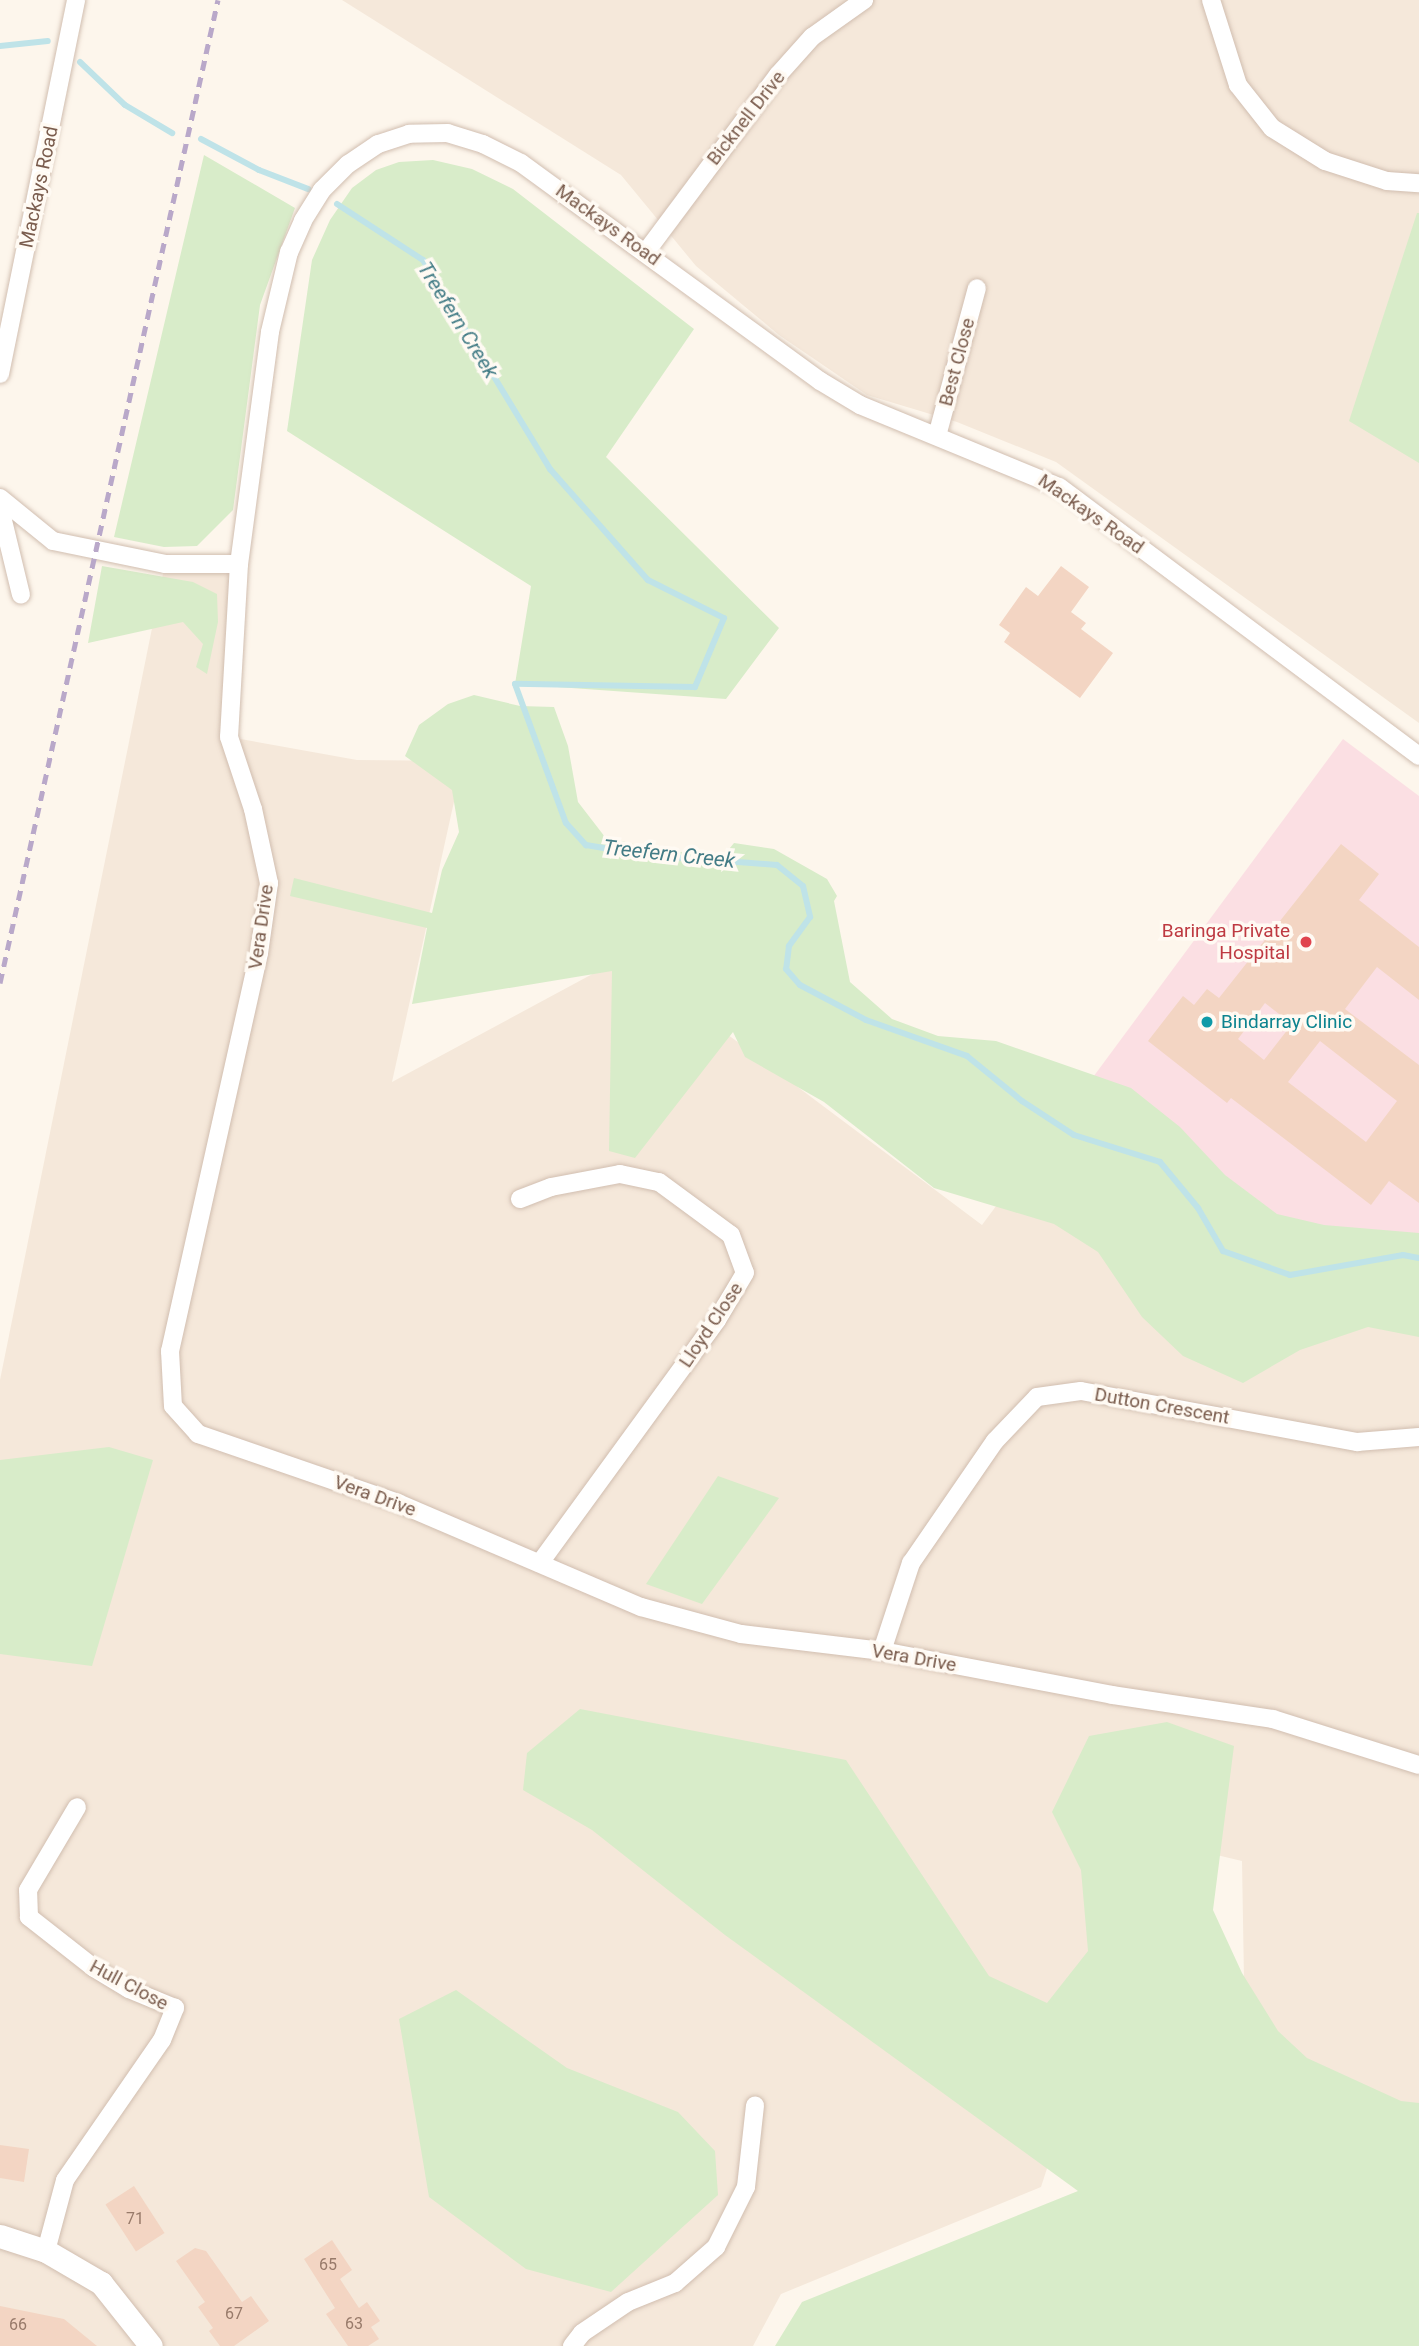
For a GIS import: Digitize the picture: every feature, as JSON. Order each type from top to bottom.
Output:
[{"type":"street","name":"Mackays Road","points":[[0,374],[76,0]]},
{"type":"street","name":"Bicknell Drive","points":[[646,252],[778,75],[812,37],[864,0]]},
{"type":"street","points":[[1211,0],[1238,85],[1272,128],[1325,161],[1387,181],[1419,183]]},
{"type":"street","name":"Mackays Road","points":[[239,564],[277,293],[303,220],[322,190],[348,164],[378,144],[410,134],[447,133],[471,140],[554,184],[820,381],[860,405],[1059,487],[1419,756]]},
{"type":"street","name":"Best Close","points":[[937,436],[977,288]]},
{"type":"street","points":[[0,498],[52,541],[165,564],[239,564]]},
{"type":"street","points":[[0,508],[21,595]]},
{"type":"street","name":"Vera Drive","points":[[239,564],[229,737],[253,808],[269,883],[259,953],[170,1351],[173,1406],[198,1434],[398,1503],[641,1606],[741,1634],[883,1651],[1112,1695],[1273,1719],[1419,1765]]},
{"type":"street","name":"Lloyd Close","points":[[520,1199],[551,1187],[620,1174],[659,1182],[731,1235],[745,1273],[717,1320],[540,1563]]},
{"type":"street","name":"Dutton Crescent","points":[[883,1651],[911,1563],[995,1441],[1037,1397],[1081,1391],[1357,1442],[1419,1437]]},
{"type":"street","name":"Hull Close","points":[[46,2251],[65,2180],[162,2040],[175,2008],[129,1989],[94,1968],[29,1917],[28,1890],[77,1807]]},
{"type":"street","points":[[572,2346],[582,2333],[628,2302],[675,2283],[716,2247],[746,2187],[755,2105]]},
{"type":"street","points":[[0,2236],[46,2251],[101,2283],[151,2346]]},
{"type":"shaded area","points":[[342,0],[1419,0],[1419,723],[1056,462],[957,422],[867,395],[779,335],[696,266],[621,175]]},
{"type":"shaded area","points":[[165,564],[239,564],[229,737],[357,760],[463,761],[392,1082],[624,957],[982,1225],[1048,1136],[1419,1255],[1419,2121],[1315,2096],[1244,1980],[1242,1861],[1124,1833],[1117,1953],[1041,2187],[781,2294],[753,2346],[0,2346],[0,1380]]},
{"type":"shaded area","name":"Baringa Private Hospital","points":[[1343,739],[1419,796],[1419,1259],[1314,1263],[1085,1088]]},
{"type":"green space","points":[[204,155],[295,208],[260,305],[233,510],[197,546],[164,547],[114,537]]},
{"type":"green space","points":[[433,160],[472,169],[513,189],[694,329],[606,457],[779,628],[726,699],[515,684],[531,586],[287,431],[312,260],[330,220],[352,188],[376,170],[399,162]]},
{"type":"green space","points":[[1419,213],[1419,463],[1349,421]]},
{"type":"green space","points":[[102,566],[193,582],[217,594],[218,622],[207,674],[196,667],[203,644],[183,622],[88,643]]},
{"type":"green space","points":[[474,695],[520,706],[554,707],[568,746],[578,802],[605,837],[662,851],[725,854],[734,843],[774,849],[827,879],[837,896],[834,901],[850,982],[892,1019],[938,1036],[996,1041],[1131,1088],[1180,1127],[1225,1175],[1277,1214],[1324,1225],[1419,1233],[1419,1337],[1368,1327],[1300,1350],[1243,1383],[1183,1356],[1142,1317],[1098,1252],[1054,1224],[934,1188],[824,1102],[745,1057],[733,1032],[635,1158],[609,1151],[612,971],[412,1004],[427,928],[290,896],[294,878],[432,913],[442,870],[459,832],[452,790],[405,756],[419,725],[448,704]]},
{"type":"green space","points":[[109,1447],[153,1460],[92,1666],[0,1654],[0,1460]]},
{"type":"green space","points":[[718,1476],[779,1498],[702,1604],[646,1584]]},
{"type":"green space","points":[[580,1709],[846,1760],[989,1976],[1047,2003],[1088,1951],[1081,1870],[1052,1812],[1089,1736],[1167,1722],[1234,1746],[1213,1910],[1242,1973],[1278,2031],[1307,2058],[1401,2101],[1419,2103],[1419,2346],[775,2346],[802,2302],[1078,2191],[725,1935],[592,1830],[523,1790],[527,1753]]},
{"type":"green space","points":[[456,1990],[567,2068],[678,2112],[715,2151],[718,2195],[611,2292],[526,2269],[429,2197],[399,2019]]},
{"type":"building","points":[[1061,566],[1089,587],[1071,612],[1086,623],[1081,629],[1113,653],[1080,698],[1004,642],[1010,633],[999,625],[1026,587],[1038,596]]},
{"type":"building","points":[[1341,844],[1379,874],[1359,900],[1419,947],[1419,1000],[1377,967],[1345,1009],[1419,1065],[1419,1203],[1389,1181],[1371,1205],[1231,1098],[1227,1103],[1148,1041],[1183,996],[1194,1005],[1207,989],[1219,998]],"holes":[[[1265,1003],[1292,1024],[1264,1060],[1238,1039]],[[1320,1041],[1397,1101],[1366,1142],[1288,1082]]]},
{"type":"building","points":[[0,2145],[29,2149],[24,2182],[0,2178]]},
{"type":"building","points":[[134,2186],[164,2233],[136,2251],[105,2205]]},
{"type":"building","points":[[332,2240],[352,2270],[340,2279],[359,2308],[367,2302],[380,2321],[371,2327],[379,2339],[368,2346],[348,2346],[326,2314],[335,2308],[304,2259]]},
{"type":"building","points":[[195,2248],[206,2251],[242,2302],[251,2296],[269,2321],[234,2346],[220,2346],[209,2331],[213,2328],[198,2307],[205,2302],[176,2261]]},
{"type":"building","points":[[0,2306],[64,2319],[97,2346],[0,2346]]},
{"type":"waterway","name":"Treefern Creek","points":[[0,46],[48,41]]},
{"type":"waterway","name":"Treefern Creek","points":[[80,62],[125,105],[172,133]]},
{"type":"waterway","name":"Treefern Creek","points":[[201,139],[259,170],[308,189]]},
{"type":"waterway","name":"Treefern Creek","points":[[337,204],[423,260],[550,469],[648,580],[724,618],[695,687],[515,684],[566,823],[586,845],[645,855],[777,865],[803,886],[810,917],[789,946],[786,969],[800,985],[866,1020],[967,1056],[1022,1101],[1074,1135],[1160,1162],[1198,1208],[1223,1251],[1290,1275],[1403,1255],[1419,1258]]},
{"type":"railway","points":[[0,983],[218,0]]},
{"type":"place","name":"Baringa Private Hospital","points":[[1306,942]]},
{"type":"place","name":"Bindarray Clinic","points":[[1207,1022]]}]
